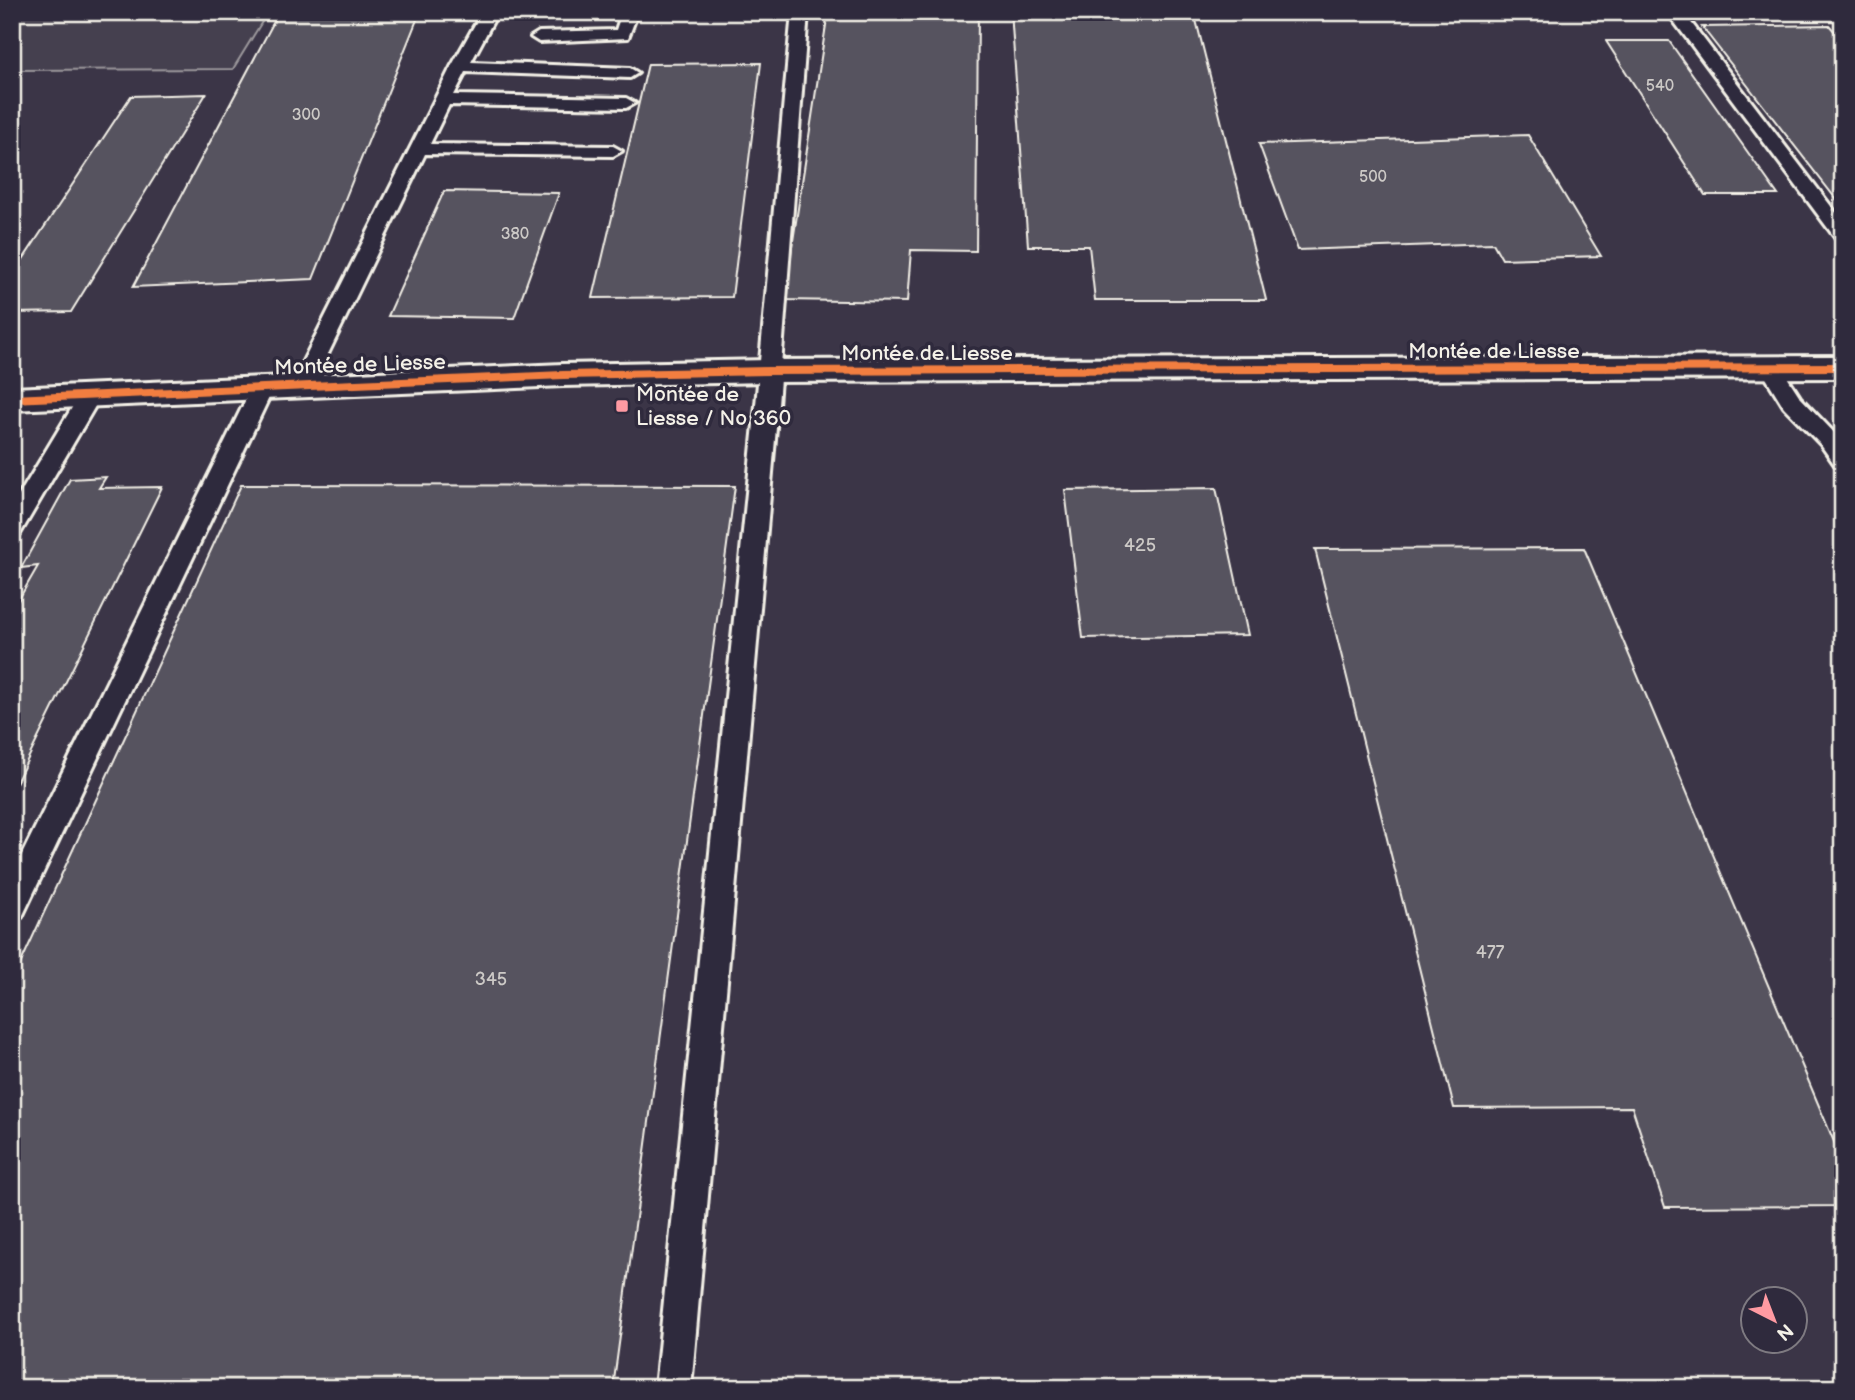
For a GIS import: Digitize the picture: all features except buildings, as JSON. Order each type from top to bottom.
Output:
[{"type":"street","name":"Montée de Liesse","points":[[12,399],[563,375],[769,371],[1843,367]]},
{"type":"lane","points":[[302,385],[421,149],[459,67],[490,12]]},
{"type":"lane","points":[[539,37],[622,35],[630,12]]},
{"type":"lane","points":[[673,1388],[769,371],[800,12]]},
{"type":"lane","points":[[1675,12],[1843,235]]},
{"type":"lane","points":[[459,67],[630,73]]},
{"type":"lane","points":[[445,100],[626,103]]},
{"type":"lane","points":[[421,149],[613,150]]},
{"type":"lane","points":[[1771,368],[1792,402],[1829,439],[1843,459]]},
{"type":"lane","points":[[12,907],[263,387]]},
{"type":"lane","points":[[12,528],[90,396]]},
{"type":"shaded area","points":[[12,12],[1843,12],[1843,1388],[12,1388]]},
{"type":"shaded area","points":[[12,12],[268,12],[233,69],[12,70]]},
{"type":"cycle path","points":[[12,399],[563,375],[769,371],[1843,367]]},
{"type":"place","name":"Montée de Liesse / No 360","points":[[622,406]]}]
